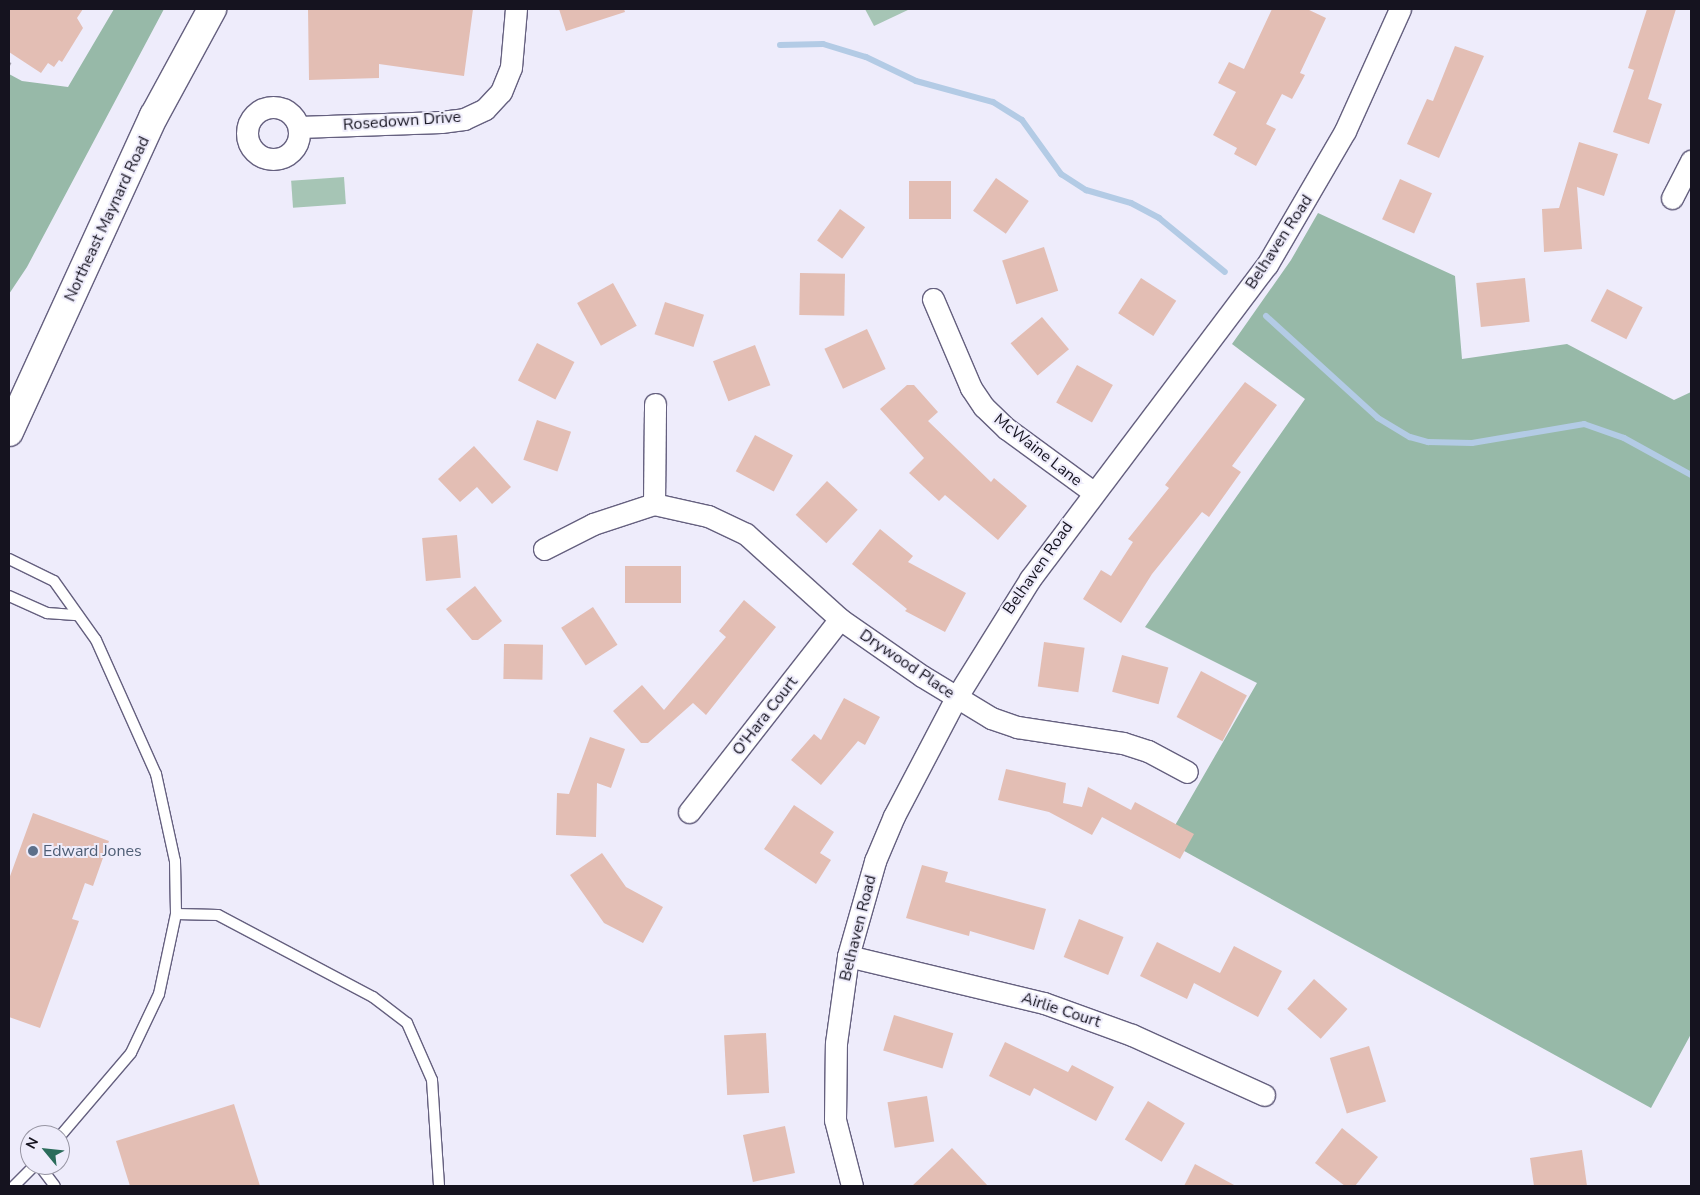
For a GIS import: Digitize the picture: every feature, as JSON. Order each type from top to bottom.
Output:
[{"type":"main road","name":"Northeast Maynard Road","points":[[9,432],[154,116],[212,9]]},
{"type":"street","name":"Rosedown Drive","points":[[299,127],[449,121],[464,119],[485,109],[501,92],[511,67],[516,9]]},
{"type":"street","name":"Belhaven Road","points":[[852,1186],[835,1120],[836,1043],[848,956],[875,862],[894,816],[956,698],[998,626],[1093,492],[1267,264],[1345,131],[1400,9]]},
{"type":"street","points":[[1672,198],[1691,160]]},
{"type":"street","name":"McWaine Lane","points":[[933,299],[971,388],[984,407],[1007,429],[1093,492]]},
{"type":"street","points":[[544,549],[593,524],[654,504],[655,404]]},
{"type":"street","name":"Drywood Place","points":[[654,504],[708,516],[746,534],[840,619],[956,698],[991,718],[1017,727],[1123,743],[1148,751],[1187,772]]},
{"type":"street","name":"O'Hara Court","points":[[689,812],[840,619]]},
{"type":"street","name":"Airlie Court","points":[[848,956],[1044,1003],[1132,1035],[1264,1095]]},
{"type":"lane","points":[[9,559],[54,581],[96,640],[156,774],[175,861],[176,914],[159,994],[143,1032],[121,1068],[70,1125]]},
{"type":"lane","points":[[9,596],[47,613],[78,615]]},
{"type":"lane","points":[[176,914],[218,916],[374,997],[407,1023],[432,1080],[439,1186]]},
{"type":"lane","points":[[14,1186],[25,1175]]},
{"type":"lane","points":[[47,1175],[55,1186]]},
{"type":"green space","points":[[114,9],[164,9],[27,267],[9,294],[9,74],[22,81],[68,87]]},
{"type":"green space","points":[[865,9],[910,9],[874,26]]},
{"type":"green space","points":[[344,177],[346,204],[293,208],[291,181]]},
{"type":"green space","points":[[1318,213],[1455,276],[1462,359],[1567,344],[1674,400],[1691,392],[1691,1034],[1651,1108],[1166,841],[1257,683],[1145,627],[1305,399],[1232,344],[1291,260]]},
{"type":"building","points":[[9,9],[83,9],[77,18],[83,28],[62,62],[59,60],[54,67],[48,63],[41,73],[9,52]]},
{"type":"building","points":[[308,9],[473,9],[464,76],[379,64],[379,78],[309,80]]},
{"type":"building","points":[[559,9],[624,9],[625,12],[566,31]]},
{"type":"building","points":[[1272,9],[1307,9],[1326,18],[1300,73],[1305,75],[1292,99],[1282,94],[1266,124],[1276,129],[1256,166],[1234,154],[1237,148],[1213,135],[1236,92],[1218,83],[1229,62],[1244,69]]},
{"type":"building","points":[[1647,9],[1676,9],[1648,99],[1662,104],[1649,144],[1613,132],[1634,70],[1628,68]]},
{"type":"building","points":[[1455,46],[1484,56],[1439,158],[1407,144],[1427,99],[1433,101]]},
{"type":"building","points":[[1579,142],[1618,154],[1604,196],[1577,187],[1582,249],[1544,252],[1542,209],[1559,208]]},
{"type":"building","points":[[996,178],[1029,201],[1006,234],[973,211]]},
{"type":"building","points":[[1400,179],[1432,193],[1414,233],[1382,219]]},
{"type":"building","points":[[909,181],[951,181],[951,219],[909,219]]},
{"type":"building","points":[[840,209],[865,227],[842,259],[817,241]]},
{"type":"building","points":[[1044,247],[1058,291],[1016,304],[1002,261]]},
{"type":"building","points":[[800,273],[845,274],[844,316],[799,315]]},
{"type":"building","points":[[1141,278],[1176,301],[1153,336],[1118,313]]},
{"type":"building","points":[[1525,278],[1530,322],[1481,327],[1476,283]]},
{"type":"building","points":[[613,283],[637,326],[601,346],[577,303]]},
{"type":"building","points":[[1607,289],[1643,307],[1626,339],[1591,321]]},
{"type":"building","points":[[665,302],[704,315],[693,347],[654,334]]},
{"type":"building","points":[[1042,317],[1069,349],[1038,376],[1011,343]]},
{"type":"building","points":[[867,329],[886,369],[843,389],[824,349]]},
{"type":"building","points":[[537,343],[574,362],[555,399],[518,380]]},
{"type":"building","points":[[755,345],[770,385],[728,401],[713,361]]},
{"type":"building","points":[[1077,365],[1113,385],[1092,422],[1056,403]]},
{"type":"building","points":[[1245,382],[1277,405],[1232,466],[1241,472],[1209,517],[1202,512],[1152,574],[1121,623],[1083,599],[1101,570],[1111,576],[1133,542],[1128,539],[1169,488],[1165,485]]},
{"type":"building","points":[[907,385],[914,385],[938,412],[928,421],[991,482],[994,478],[1027,506],[998,540],[945,495],[939,501],[909,473],[924,458],[880,409]]},
{"type":"building","points":[[537,420],[571,432],[557,471],[523,460]]},
{"type":"building","points":[[755,435],[793,455],[774,491],[736,471]]},
{"type":"building","points":[[474,446],[511,487],[492,504],[477,487],[460,502],[438,479]]},
{"type":"building","points":[[827,481],[858,510],[826,543],[796,515]]},
{"type":"building","points":[[880,529],[913,556],[908,562],[966,593],[945,632],[905,611],[907,609],[852,564]]},
{"type":"building","points":[[457,535],[461,578],[426,581],[422,538]]},
{"type":"building","points":[[625,566],[681,566],[681,603],[625,603]]},
{"type":"building","points":[[475,586],[502,621],[478,640],[472,640],[446,609]]},
{"type":"building","points":[[744,600],[776,627],[706,715],[693,703],[648,743],[641,743],[613,711],[642,685],[664,710],[726,637],[719,631]]},
{"type":"building","points":[[593,607],[618,645],[586,665],[561,628]]},
{"type":"building","points":[[1044,642],[1085,648],[1078,692],[1038,687]]},
{"type":"building","points":[[504,644],[543,645],[542,680],[503,679]]},
{"type":"building","points":[[1122,655],[1168,667],[1159,704],[1112,692]]},
{"type":"building","points":[[1201,671],[1247,695],[1223,741],[1177,717]]},
{"type":"building","points":[[844,698],[880,717],[865,745],[858,741],[821,785],[791,760],[814,734],[821,740]]},
{"type":"building","points":[[590,737],[625,749],[611,788],[597,783],[596,837],[556,835],[557,793],[569,794]]},
{"type":"building","points":[[1006,769],[1066,783],[1063,803],[1082,807],[1088,787],[1131,810],[1135,802],[1194,834],[1180,859],[1102,817],[1092,835],[1049,812],[998,800]]},
{"type":"building","points":[[794,805],[834,832],[820,853],[831,860],[816,884],[764,849]]},
{"type":"building","points":[[33,813],[109,841],[93,886],[85,883],[72,919],[79,921],[40,1028],[9,1017],[9,879]]},
{"type":"building","points":[[602,853],[626,887],[663,907],[643,943],[604,923],[570,875]]},
{"type":"building","points":[[922,865],[948,872],[945,882],[1046,909],[1034,950],[970,931],[969,936],[906,918]]},
{"type":"building","points":[[1079,919],[1124,937],[1108,975],[1064,957]]},
{"type":"building","points":[[1157,942],[1220,973],[1234,946],[1282,971],[1258,1017],[1194,983],[1187,999],[1140,976]]},
{"type":"building","points":[[1314,979],[1347,1009],[1321,1039],[1287,1009]]},
{"type":"building","points":[[894,1015],[953,1033],[942,1069],[883,1050]]},
{"type":"building","points":[[766,1033],[769,1093],[727,1095],[724,1035]]},
{"type":"building","points":[[1005,1042],[1068,1072],[1072,1065],[1114,1087],[1096,1121],[1034,1088],[1030,1096],[989,1076]]},
{"type":"building","points":[[1369,1046],[1386,1101],[1347,1113],[1330,1058]]},
{"type":"building","points":[[927,1096],[934,1141],[895,1148],[887,1102]]},
{"type":"building","points":[[1148,1101],[1185,1123],[1162,1162],[1125,1140]]},
{"type":"building","points":[[234,1104],[260,1186],[130,1186],[116,1141]]},
{"type":"building","points":[[785,1126],[795,1173],[753,1182],[743,1135]]},
{"type":"building","points":[[1342,1128],[1378,1157],[1355,1186],[1345,1186],[1315,1163]]},
{"type":"building","points":[[952,1148],[988,1186],[912,1186]]},
{"type":"building","points":[[1582,1150],[1587,1186],[1534,1186],[1530,1158]]},
{"type":"building","points":[[1195,1164],[1236,1186],[1184,1186]]},
{"type":"waterway","points":[[780,45],[823,44],[866,57],[916,81],[993,102],[1022,120],[1061,174],[1086,190],[1131,203],[1159,218],[1225,272]]},
{"type":"waterway","points":[[1266,316],[1378,418],[1410,437],[1428,442],[1472,443],[1584,424],[1624,438],[1691,475]]},
{"type":"place","name":"Edward Jones","points":[[33,851]]}]
